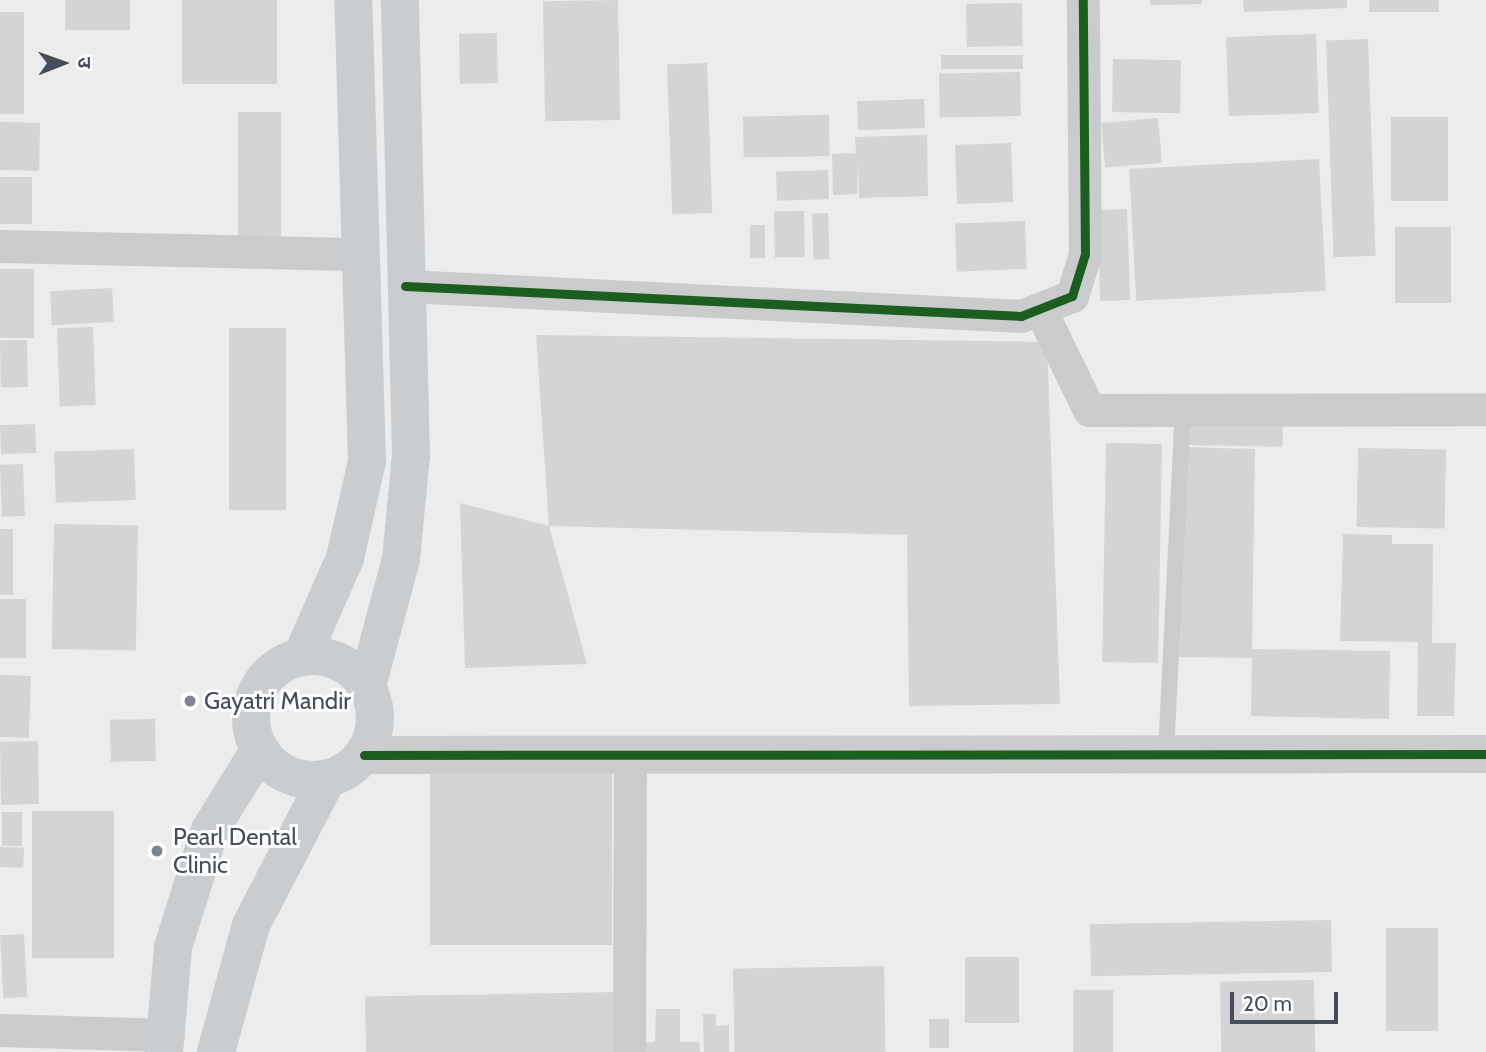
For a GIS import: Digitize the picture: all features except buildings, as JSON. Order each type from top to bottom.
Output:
[{"type":"main road","points":[[302,656],[345,558],[368,461],[354,0]]},
{"type":"main road","points":[[367,686],[401,559],[411,456],[400,0]]},
{"type":"main road","points":[[302,656],[329,657],[352,668],[367,686],[375,711],[374,734],[363,755],[345,772],[327,779],[298,778],[276,768],[260,750],[251,728],[253,702],[265,679],[282,664],[302,656]]},
{"type":"main road","points":[[166,1044],[173,947],[206,843],[260,750]]},
{"type":"main road","points":[[216,1052],[251,925],[327,779]]},
{"type":"street","points":[[405,286],[1021,316],[1072,296],[1085,254],[1083,0]]},
{"type":"street","points":[[0,246],[361,254]]},
{"type":"street","points":[[1040,309],[1089,410],[1486,409]]},
{"type":"street","points":[[629,1052],[630,754]]},
{"type":"street","points":[[363,755],[1486,754]]},
{"type":"street","points":[[0,1030],[166,1044]]},
{"type":"lane","points":[[1166,754],[1183,410]]},
{"type":"cycle path","points":[[405,286],[1021,316],[1072,296],[1085,254],[1083,0]]},
{"type":"cycle path","points":[[364,755],[1486,754]]},
{"type":"place","name":"Gayatri Mandir","points":[[190,701]]},
{"type":"place","name":"Pearl Dental Clinic","points":[[157,851]]}]
